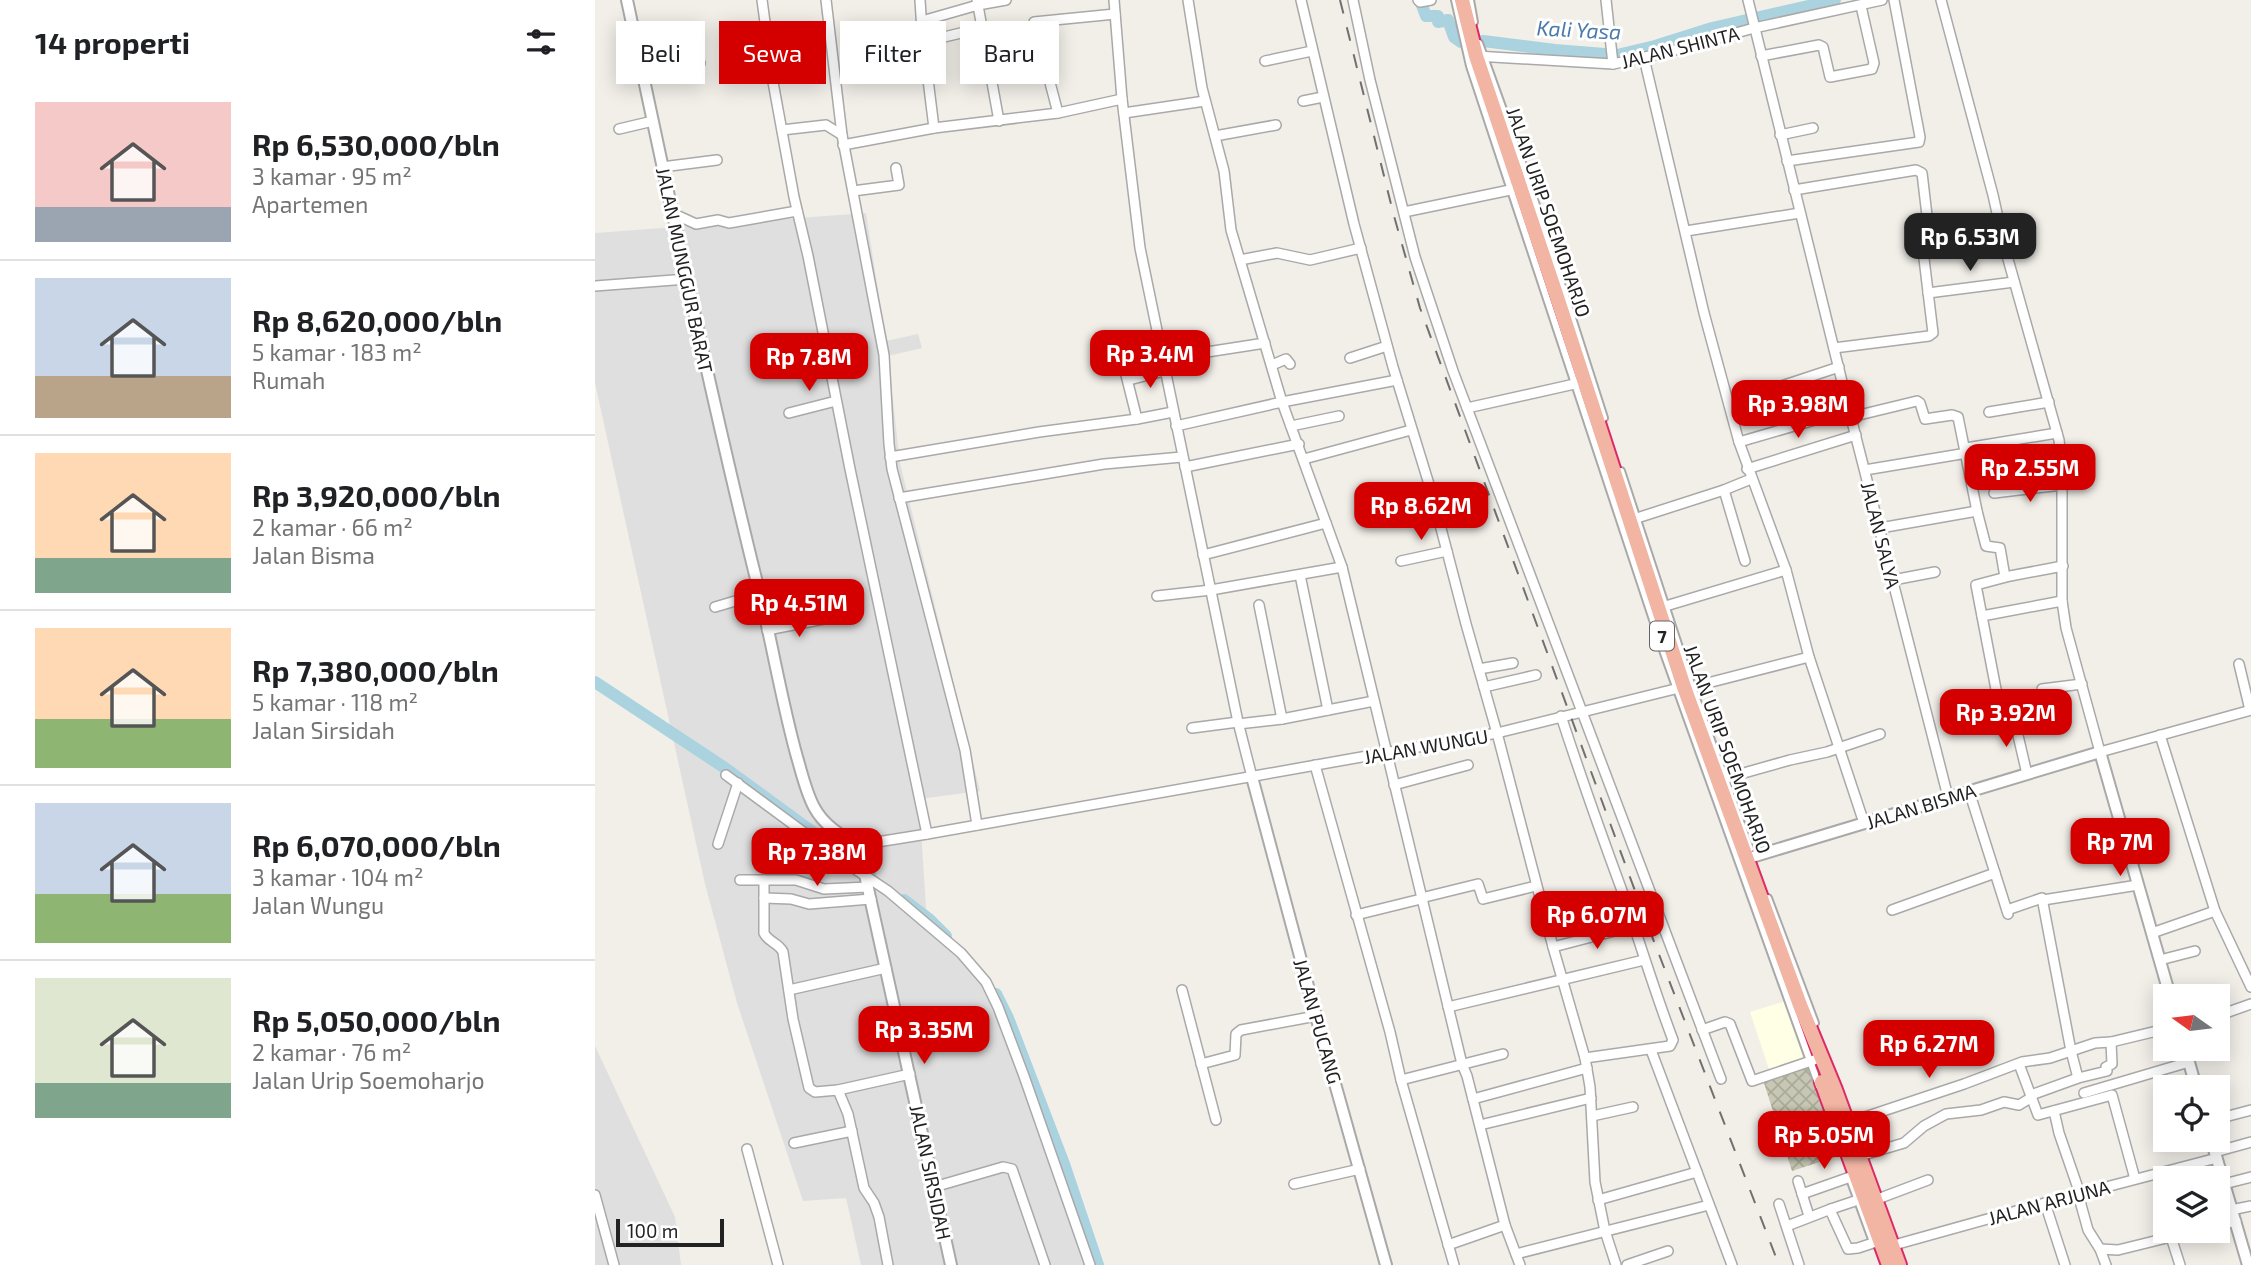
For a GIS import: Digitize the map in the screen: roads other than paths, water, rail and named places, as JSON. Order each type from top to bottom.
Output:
[{"type":"highway","name":"JALAN URIP SOEMOHARJO","points":[[1458,0],[1480,56],[1577,383],[1683,688],[1800,1005],[1849,1122],[1861,1156],[1869,1199],[1889,1265]]},
{"type":"highway","name":"JALAN URIP SOEMOHARJO","points":[[1458,0],[1471,56],[1513,189],[1525,209],[1633,518],[1662,608],[1683,688],[1722,778],[1812,1061],[1853,1177],[1869,1199]]},
{"type":"highway","name":"JALAN URIP SOEMOHARJO","points":[[1884,1244],[1899,1265]]},
{"type":"street","name":"JALAN MUNGGUR BARAT","points":[[627,0],[631,21]]},
{"type":"street","points":[[762,0],[797,211],[927,834]]},
{"type":"street","points":[[826,0],[843,140],[884,355],[890,457],[959,723],[977,825]]},
{"type":"street","points":[[920,0],[922,21]]},
{"type":"street","points":[[933,21],[977,2],[1006,0]]},
{"type":"street","points":[[1114,0],[1122,99],[1140,248],[1238,723],[1252,777]]},
{"type":"street","points":[[1188,0],[1202,101],[1224,171],[1230,224],[1282,402],[1342,567],[1462,1064],[1505,1225],[1520,1265]]},
{"type":"street","points":[[1301,0],[1387,346],[1432,494],[1497,733],[1809,657]]},
{"type":"street","points":[[1353,0],[1370,80],[1415,257],[1467,408],[1721,1079]]},
{"type":"street","points":[[1470,0],[1480,56],[1533,196],[1633,518],[1751,479]]},
{"type":"street","points":[[1607,0],[1612,58]]},
{"type":"street","name":"JALAN SALYA","points":[[1748,0],[1948,797]]},
{"type":"street","name":"JALAN SHINTA","points":[[1480,56],[1644,58],[1753,25],[1882,0]]},
{"type":"street","points":[[1787,161],[1919,142],[1894,0]]},
{"type":"street","points":[[1941,0],[2061,451],[2062,601],[2066,628],[2167,984]]},
{"type":"street","points":[[977,2],[981,21]]},
{"type":"street","points":[[1761,56],[1819,45],[1823,47],[1830,77],[1872,69],[1874,63],[1861,6]]},
{"type":"street","points":[[1058,113],[1034,22],[1115,14]]},
{"type":"street","points":[[1265,61],[1312,51]]},
{"type":"street","points":[[1644,58],[1704,313],[1739,442],[1786,570],[1809,657],[1864,823]]},
{"type":"street","name":"JALAN MUNGGUR BARAT","points":[[645,84],[731,482],[789,728],[811,800],[825,822],[858,843]]},
{"type":"street","points":[[928,84],[934,128]]},
{"type":"street","points":[[992,84],[999,121]]},
{"type":"street","points":[[1303,101],[1323,97]]},
{"type":"street","points":[[843,140],[1058,113],[1122,99]]},
{"type":"street","points":[[1124,113],[1202,101]]},
{"type":"street","points":[[619,129],[653,121]]},
{"type":"street","points":[[782,130],[826,125],[831,126],[843,140]]},
{"type":"street","points":[[1215,136],[1276,125]]},
{"type":"street","points":[[1780,135],[1813,128]]},
{"type":"street","points":[[662,167],[717,160]]},
{"type":"street","points":[[853,191],[899,185],[896,168]]},
{"type":"street","points":[[1794,190],[1922,171],[1928,223],[1921,234],[1933,329],[1931,335],[1834,348]]},
{"type":"street","points":[[1404,212],[1513,189],[1577,383],[1467,408]]},
{"type":"street","points":[[672,213],[698,224],[718,220],[729,223],[797,211]]},
{"type":"street","points":[[1686,231],[1800,213]]},
{"type":"street","points":[[1240,260],[1277,253],[1310,260],[1361,248]]},
{"type":"street","points":[[595,286],[687,279]]},
{"type":"street","points":[[1929,293],[2014,282]]},
{"type":"street","points":[[1162,359],[1265,343]]},
{"type":"street","points":[[1350,358],[1387,346]]},
{"type":"street","points":[[1122,359],[1137,419]]},
{"type":"street","points":[[1272,365],[1286,359],[1290,364]]},
{"type":"street","points":[[1730,403],[1839,367]]},
{"type":"street","points":[[1129,380],[1164,371]]},
{"type":"street","points":[[1176,426],[1397,380]]},
{"type":"street","points":[[789,413],[836,401]]},
{"type":"street","points":[[1739,442],[1850,414],[1919,401],[1925,419],[1952,415],[1958,417],[1987,547],[2000,548],[2005,577]]},
{"type":"street","points":[[1989,412],[2049,402]]},
{"type":"street","points":[[890,457],[1173,412]]},
{"type":"street","points":[[1291,426],[1339,416]]},
{"type":"street","points":[[1304,459],[1411,430]]},
{"type":"street","points":[[1865,470],[2057,433]]},
{"type":"street","points":[[1747,469],[1856,435]]},
{"type":"street","points":[[899,498],[1104,464],[1184,462],[1299,444]]},
{"type":"street","points":[[1994,493],[2062,485]]},
{"type":"street","points":[[1724,490],[1745,561]]},
{"type":"street","points":[[1880,528],[1977,511]]},
{"type":"street","points":[[1203,555],[1327,523]]},
{"type":"street","points":[[1401,561],[1447,551]]},
{"type":"street","points":[[2027,774],[2013,714],[2002,714],[2000,710],[1977,584],[2063,566]]},
{"type":"street","points":[[1157,596],[1210,590],[1342,567]]},
{"type":"street","points":[[1662,608],[1786,570]]},
{"type":"street","points":[[1893,580],[1935,572]]},
{"type":"street","points":[[1300,575],[1328,710]]},
{"type":"street","points":[[715,607],[759,594]]},
{"type":"street","points":[[1982,617],[2062,601]]},
{"type":"street","points":[[764,613],[813,604]]},
{"type":"street","points":[[1259,605],[1282,719]]},
{"type":"street","points":[[767,630],[824,619]]},
{"type":"street","points":[[1479,669],[1513,663]]},
{"type":"street","points":[[2100,752],[2251,710],[2239,664]]},
{"type":"street","points":[[1484,687],[1536,675]]},
{"type":"street","points":[[2042,689],[2082,684]]},
{"type":"street","points":[[1683,688],[1812,1061],[1752,1082],[1729,1023],[1702,1030]]},
{"type":"street","points":[[1192,728],[1282,719],[1374,701]]},
{"type":"street","points":[[1473,1098],[1586,1063],[1670,1046],[1673,1040],[1561,716]]},
{"type":"street","name":"JALAN WUNGU","points":[[858,843],[927,834],[1497,733],[1586,1063],[1591,1098],[1595,1182],[1605,1231],[1616,1265]]},
{"type":"street","points":[[1722,778],[1879,734]]},
{"type":"street","points":[[2160,735],[2215,911],[2251,987]]},
{"type":"street","name":"JALAN BISMA","points":[[1747,859],[2100,752]]},
{"type":"street","points":[[1315,765],[1454,1265]]},
{"type":"street","points":[[1394,785],[1468,765]]},
{"type":"street","points":[[726,775],[866,878],[888,891],[961,953],[986,982],[1024,1076],[1090,1265]]},
{"type":"street","name":"JALAN PUCANG","points":[[1252,777],[1386,1265]]},
{"type":"street","points":[[718,844],[738,783]]},
{"type":"street","points":[[1969,791],[2008,912],[2042,898],[2043,900],[2138,885]]},
{"type":"street","name":"JALAN SIRSIDAH","points":[[858,843],[950,1265]]},
{"type":"street","points":[[1892,910],[1995,873]]},
{"type":"street","points":[[740,880],[799,881],[820,889],[866,878]]},
{"type":"street","points":[[764,880],[764,933],[767,939],[782,950],[809,1088],[815,1092],[838,1090],[909,1074]]},
{"type":"street","points":[[1356,915],[1478,884],[1483,899],[1537,886]]},
{"type":"street","points":[[764,898],[791,899],[806,904],[871,899]]},
{"type":"street","points":[[2043,900],[2078,1078]]},
{"type":"street","points":[[2152,933],[2215,911]]},
{"type":"street","points":[[1553,947],[1634,926]]},
{"type":"street","points":[[2160,960],[2195,951]]},
{"type":"street","points":[[1448,1007],[1644,960]]},
{"type":"street","points":[[789,990],[886,968]]},
{"type":"street","points":[[1182,990],[1216,1119]]},
{"type":"street","points":[[2230,1011],[2251,1004]]},
{"type":"street","points":[[1201,1064],[1235,1055],[1236,1034],[1241,1030],[1316,1016]]},
{"type":"street","points":[[1849,1122],[2019,1064],[2095,1043],[2153,1032]]},
{"type":"street","points":[[1861,1156],[1904,1143],[1924,1126],[1947,1114],[1981,1110],[2004,1102],[2019,1105],[2032,1096],[2078,1078],[2107,1071],[2106,1067],[2112,1064],[2111,1042]]},
{"type":"street","points":[[1651,1050],[1732,1265]]},
{"type":"street","points":[[1401,1080],[1503,1054]]},
{"type":"street","points":[[2084,1093],[2189,1062],[2193,1075]]},
{"type":"street","points":[[2019,1064],[2038,1115],[2112,1095],[2135,1179]]},
{"type":"street","points":[[838,1090],[848,1114],[864,1188],[879,1217],[888,1265]]},
{"type":"street","points":[[1480,1125],[1591,1098]]},
{"type":"street","points":[[1592,1116],[1633,1107]]},
{"type":"street","points":[[2230,1116],[2251,1110]]},
{"type":"street","points":[[2054,1111],[2088,1230],[2106,1265]]},
{"type":"street","points":[[794,1143],[852,1131]]},
{"type":"street","name":"JALAN ARJUNA","points":[[2181,1166],[2251,1142]]},
{"type":"street","points":[[747,1149],[778,1265]]},
{"type":"street","points":[[2215,1152],[2219,1166]]},
{"type":"street","points":[[934,1187],[1003,1167],[1012,1168],[1045,1265]]},
{"type":"street","points":[[1294,1184],[1360,1169]]},
{"type":"street","points":[[1598,1200],[1697,1172]]},
{"type":"street","name":"JALAN ARJUNA","points":[[1831,1209],[1844,1244],[1848,1249],[1858,1248],[1884,1244],[2153,1174]]},
{"type":"street","points":[[1802,1194],[1853,1177]]},
{"type":"street","points":[[2230,1182],[2251,1177]]},
{"type":"street","points":[[1787,1226],[1809,1216],[1928,1180]]},
{"type":"street","points":[[1798,1181],[1809,1216]]},
{"type":"street","points":[[595,1195],[614,1265]]},
{"type":"street","points":[[2045,1203],[2065,1265]]},
{"type":"street","points":[[1779,1204],[1800,1265]]},
{"type":"street","points":[[1516,1254],[1709,1205]]},
{"type":"street","points":[[2230,1206],[2248,1265]]},
{"type":"street","points":[[2231,1210],[2251,1206]]},
{"type":"street","points":[[2230,1223],[2236,1221]]},
{"type":"street","points":[[1448,1245],[1505,1225]]},
{"type":"street","points":[[2100,1249],[2118,1250],[2153,1240]]},
{"type":"street","points":[[2177,1243],[2180,1265]]},
{"type":"street","points":[[1882,1265],[1884,1244]]},
{"type":"street","points":[[1627,1265],[1668,1251]]},
{"type":"waterway","name":"Kali Yasa","points":[[1420,0],[1426,16],[1438,16],[1438,22],[1448,20],[1454,37],[1461,42]]},
{"type":"waterway","name":"Kali Yasa","points":[[1483,41],[1617,55],[1712,28],[1835,0]]},
{"type":"waterway","points":[[595,682],[725,768],[870,874]]},
{"type":"waterway","points":[[904,900],[946,936]]},
{"type":"waterway","points":[[996,994],[1008,1018],[1064,1164],[1098,1265]]},
{"type":"railway","points":[[1340,0],[1420,308],[1648,926],[1779,1265]]}]
